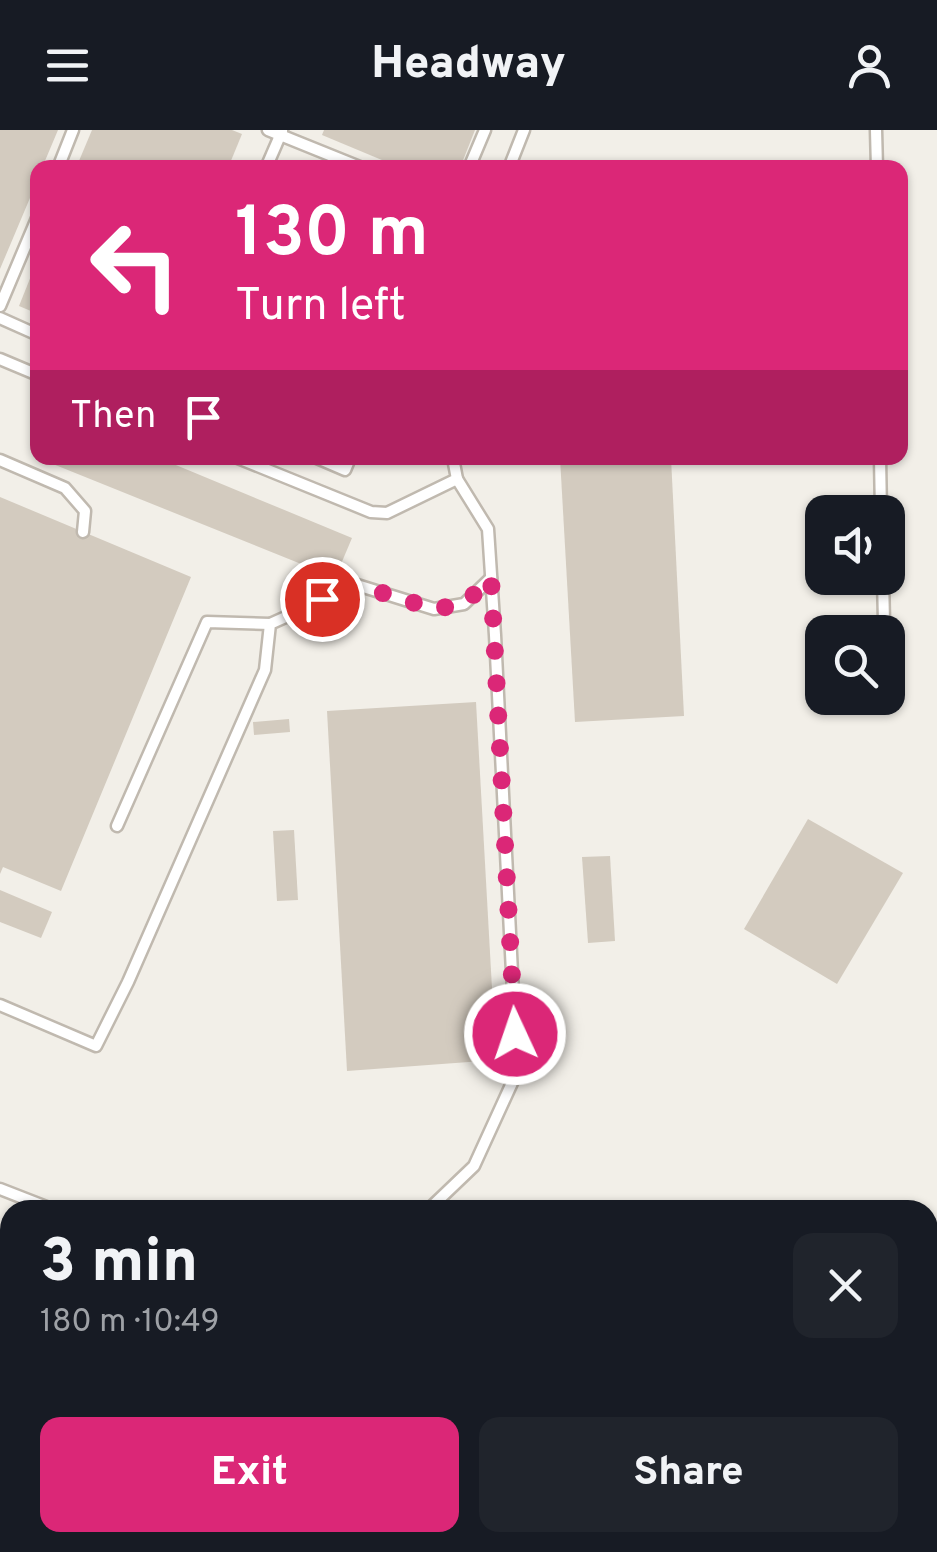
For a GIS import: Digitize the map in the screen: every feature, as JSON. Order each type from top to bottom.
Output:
[{"type":"lane","points":[[61,160],[73,130]]},
{"type":"lane","points":[[268,130],[344,160]]},
{"type":"lane","points":[[473,160],[485,130]]},
{"type":"lane","points":[[511,160],[524,130]]},
{"type":"lane","points":[[876,130],[876,160]]},
{"type":"lane","points":[[269,160],[281,132]]},
{"type":"lane","points":[[0,306],[30,235]]},
{"type":"lane","points":[[0,318],[30,331]]},
{"type":"lane","points":[[0,360],[30,372]]},
{"type":"lane","points":[[0,460],[65,488],[85,511],[84,532]]},
{"type":"lane","points":[[255,465],[371,512],[387,514],[457,479]]},
{"type":"lane","points":[[438,1200],[474,1166],[516,1072],[488,529],[457,479],[454,465]]},
{"type":"lane","points":[[880,465],[881,495]]},
{"type":"lane","points":[[117,826],[206,622],[270,624],[357,585],[434,609],[464,604],[491,578]]},
{"type":"lane","points":[[0,1004],[96,1046],[265,670],[270,624]]},
{"type":"lane","points":[[0,1189],[28,1200]]},
{"type":"building","points":[[0,130],[58,130],[45,160],[30,160],[30,198],[0,269]]},
{"type":"building","points":[[92,130],[232,130],[242,134],[231,160],[79,160]]},
{"type":"building","points":[[324,130],[475,130],[463,160],[382,160],[322,135]]},
{"type":"building","points":[[30,278],[30,311],[19,306]]},
{"type":"building","points":[[55,465],[176,465],[352,538],[341,564],[332,560],[326,574]]},
{"type":"building","points":[[560,465],[671,465],[684,716],[575,722]]},
{"type":"building","points":[[0,497],[191,577],[61,891],[3,867],[0,874]]},
{"type":"building","points":[[476,702],[496,1060],[347,1071],[327,711]]},
{"type":"building","points":[[289,719],[290,732],[254,735],[253,722]]},
{"type":"building","points":[[808,819],[903,873],[837,984],[744,929]]},
{"type":"building","points":[[294,830],[298,900],[277,901],[273,831]]},
{"type":"building","points":[[610,856],[615,941],[588,943],[582,857]]},
{"type":"building","points":[[0,890],[52,912],[41,938],[0,922]]},
{"type":"route","points":[[322,599],[357,585],[434,609],[464,604],[491,578],[515,1034]]}]
